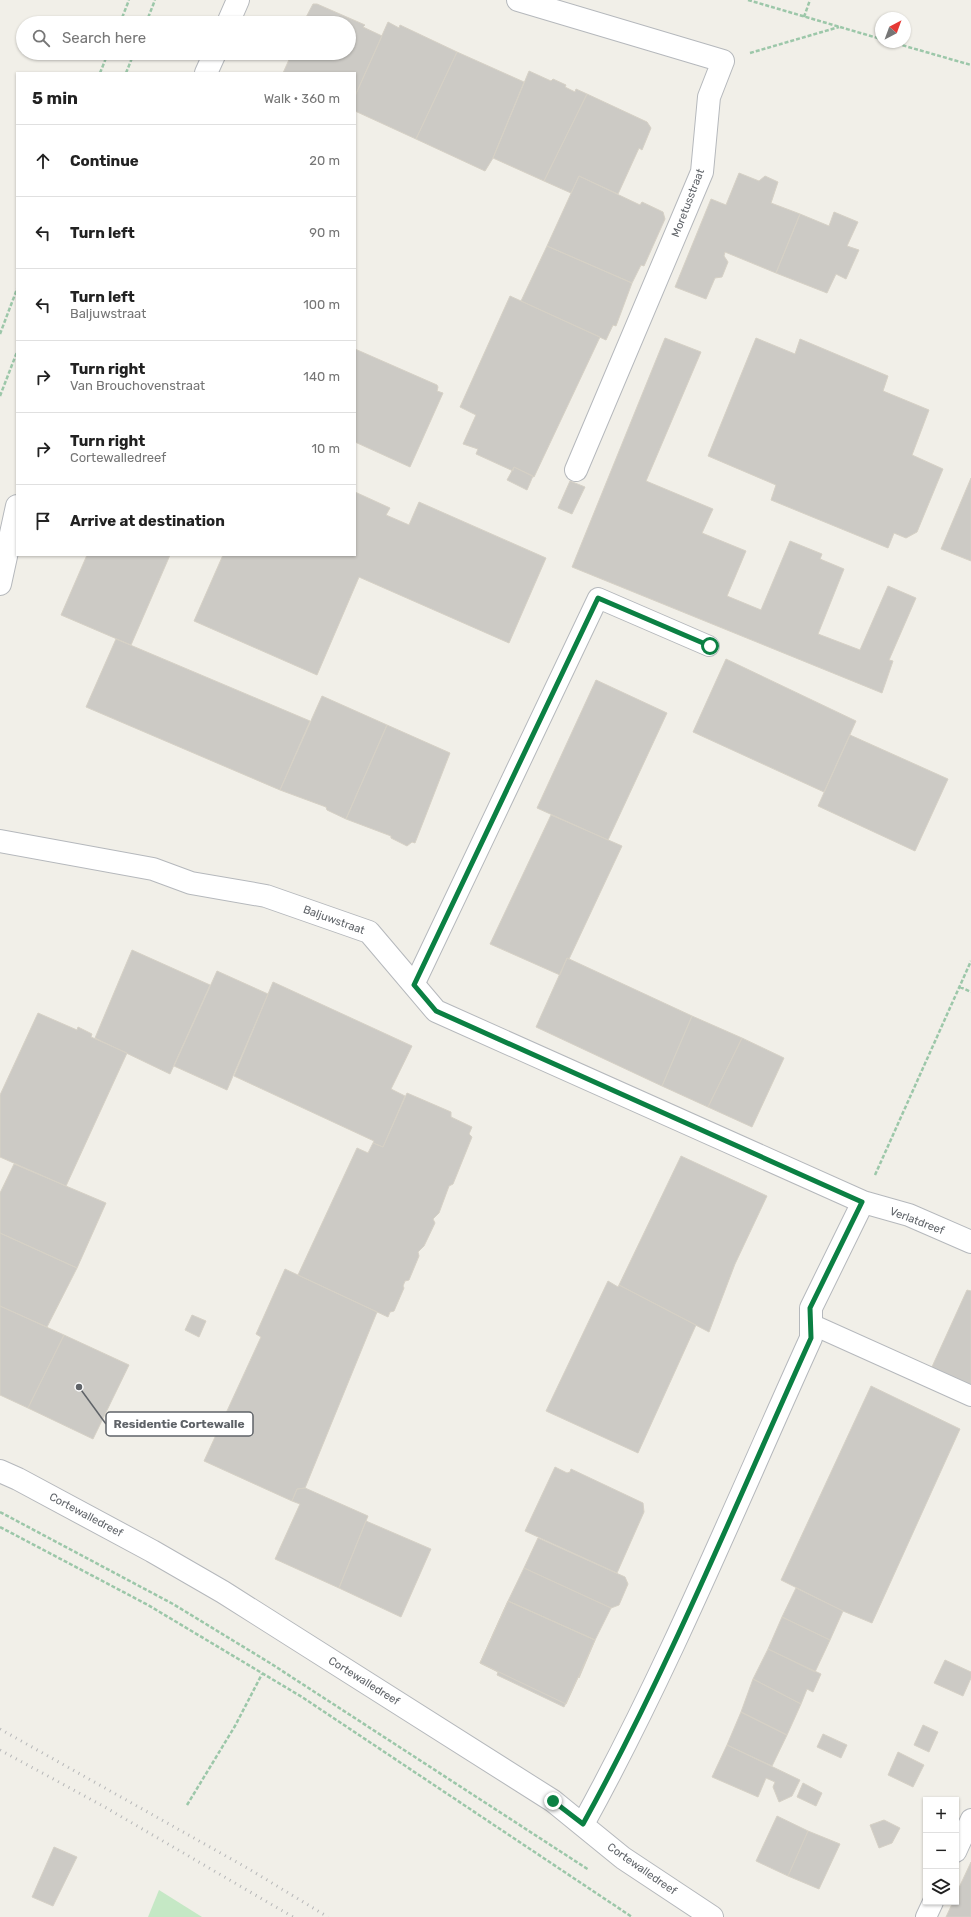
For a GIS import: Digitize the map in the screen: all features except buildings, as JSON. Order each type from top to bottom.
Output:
[{"type":"street","points":[[231,16],[238,0]]},
{"type":"street","points":[[518,0],[723,62]]},
{"type":"street","points":[[206,72],[212,60]]},
{"type":"street","name":"Moretusstraat","points":[[576,470],[702,172],[709,97],[723,62]]},
{"type":"street","points":[[0,584],[16,511]]},
{"type":"street","name":"Baljuwstraat","points":[[0,841],[153,869],[191,883],[266,896],[369,932],[436,1011],[862,1202]]},
{"type":"street","points":[[583,1824],[606,1783],[683,1622],[811,1338],[810,1308],[862,1202]]},
{"type":"street","name":"Verlatdreef","points":[[862,1202],[909,1215],[971,1242]]},
{"type":"street","name":"Cortewalledreef","points":[[0,1471],[18,1479],[145,1547],[223,1592],[553,1801],[623,1858],[712,1917]]},
{"type":"lane","points":[[414,985],[598,598],[710,646]]},
{"type":"lane","points":[[811,1324],[971,1396]]},
{"type":"lane","points":[[959,1845],[971,1819]]},
{"type":"lane","points":[[926,1917],[932,1905]]},
{"type":"path","points":[[123,16],[129,0]]},
{"type":"path","points":[[149,16],[155,0]]},
{"type":"path","points":[[748,0],[875,37]]},
{"type":"path","points":[[804,17],[810,0]]},
{"type":"path","points":[[723,62],[839,27]]},
{"type":"path","points":[[911,48],[971,65]]},
{"type":"path","points":[[100,72],[105,60]]},
{"type":"path","points":[[126,72],[131,60]]},
{"type":"path","points":[[0,334],[16,292]]},
{"type":"path","points":[[0,396],[16,355]]},
{"type":"path","points":[[862,1202],[971,960]]},
{"type":"path","points":[[960,987],[971,992]]},
{"type":"path","points":[[0,1512],[173,1604],[270,1664],[596,1874]]},
{"type":"path","points":[[0,1527],[148,1605],[302,1697],[632,1917]]},
{"type":"path","points":[[187,1805],[234,1726],[262,1674]]},
{"type":"green space","points":[[159,1890],[202,1917],[148,1917]]},
{"type":"railway","points":[[0,1729],[249,1869],[328,1917]]},
{"type":"railway","points":[[0,1750],[103,1806],[293,1917]]},
{"type":"place","name":"Residentie Cortewalle","points":[[79,1387]]},
{"type":"route","points":[[553,1801],[583,1824],[606,1783],[683,1622],[811,1338],[810,1308],[862,1202],[436,1011],[414,985],[598,598],[710,646]]}]
